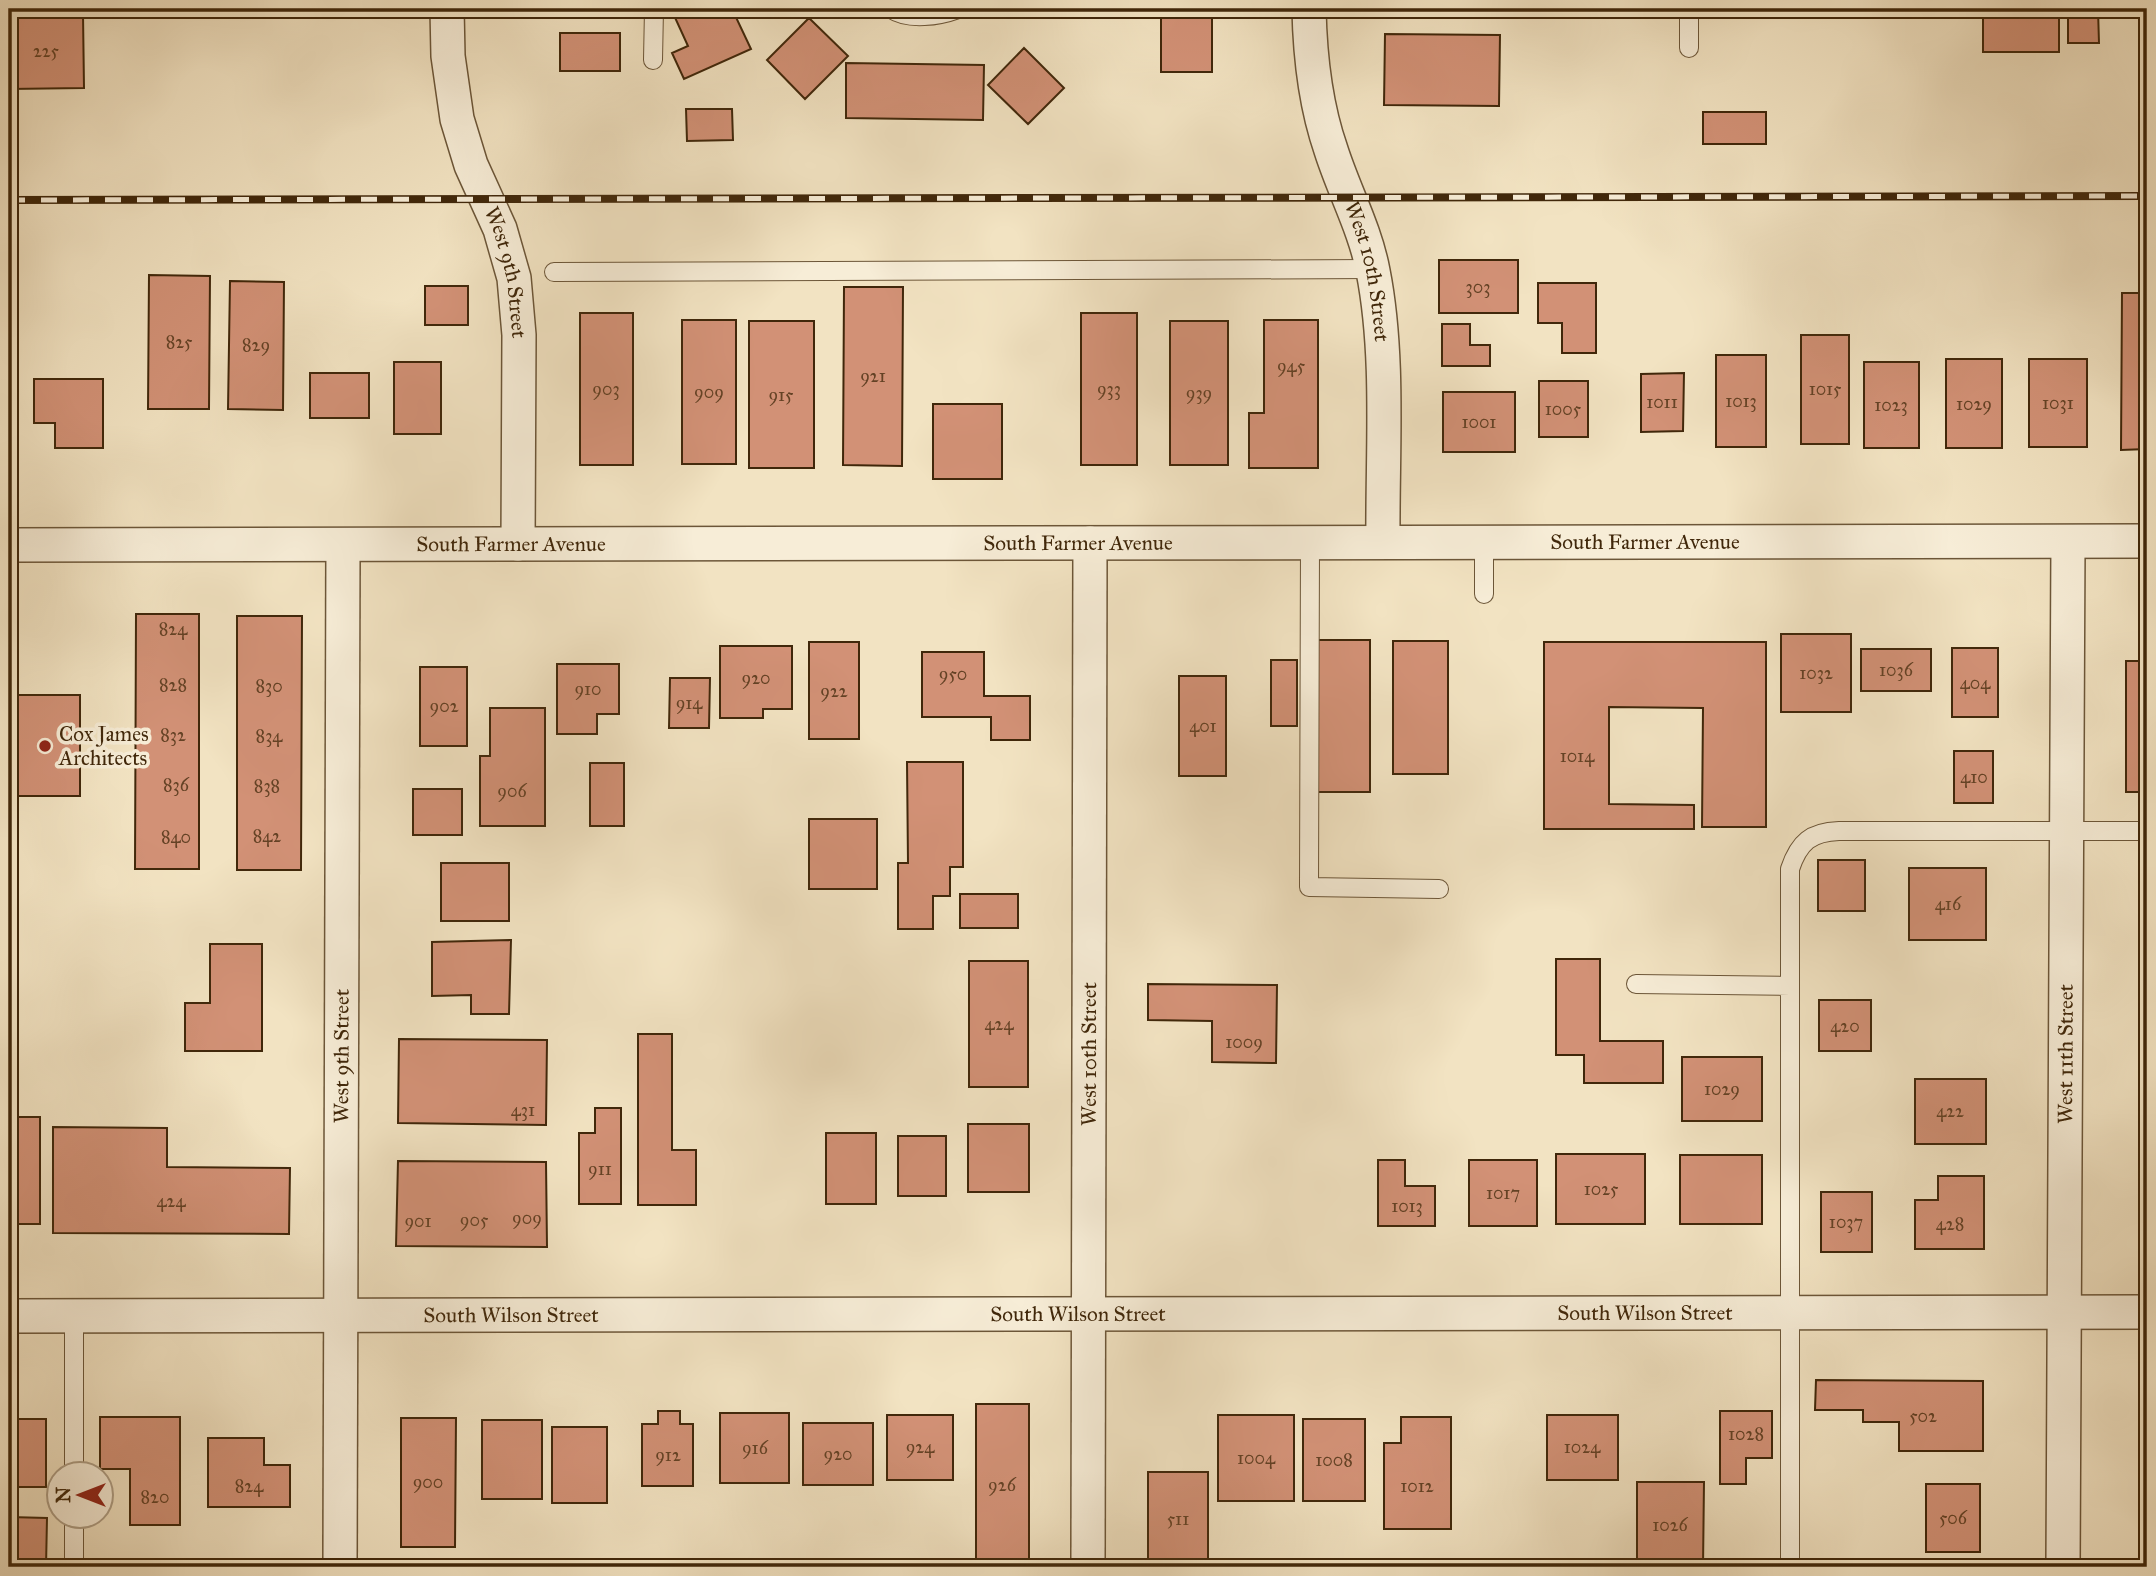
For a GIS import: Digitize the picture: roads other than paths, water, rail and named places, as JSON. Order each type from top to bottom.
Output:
[{"type":"street","name":"West 9th Street","points":[[447,9],[448,56],[457,119],[471,165],[505,240],[514,278],[519,335],[518,544]]},
{"type":"street","name":"West 10th Street","points":[[1309,9],[1312,67],[1320,111],[1373,269],[1381,359],[1383,542]]},
{"type":"street","name":"South Farmer Avenue","points":[[9,545],[2147,541]]},
{"type":"street","name":"West 11th Street","points":[[2063,1567],[2068,542]]},
{"type":"street","name":"West 10th Street","points":[[1088,1567],[1090,543]]},
{"type":"street","name":"West 9th Street","points":[[340,1567],[343,545]]},
{"type":"street","name":"South Wilson Street","points":[[9,1316],[2147,1312]]},
{"type":"lane","points":[[653,60],[654,9]]},
{"type":"lane","points":[[891,9],[899,14],[929,16],[958,9]]},
{"type":"lane","points":[[1689,9],[1689,48]]},
{"type":"lane","points":[[554,272],[1373,269]]},
{"type":"lane","points":[[1310,542],[1309,887],[1439,889]]},
{"type":"lane","points":[[1484,542],[1484,594]]},
{"type":"lane","points":[[1790,1567],[1790,869],[1796,851],[1805,839],[1822,832],[1839,831],[2147,831]]},
{"type":"lane","points":[[1636,984],[1790,986]]},
{"type":"lane","points":[[74,1316],[74,1460]]},
{"type":"lane","points":[[74,1530],[74,1567]]},
{"type":"railway","points":[[9,200],[2147,196]]},
{"type":"place","name":"Cox James Architects","points":[[45,746]]}]
